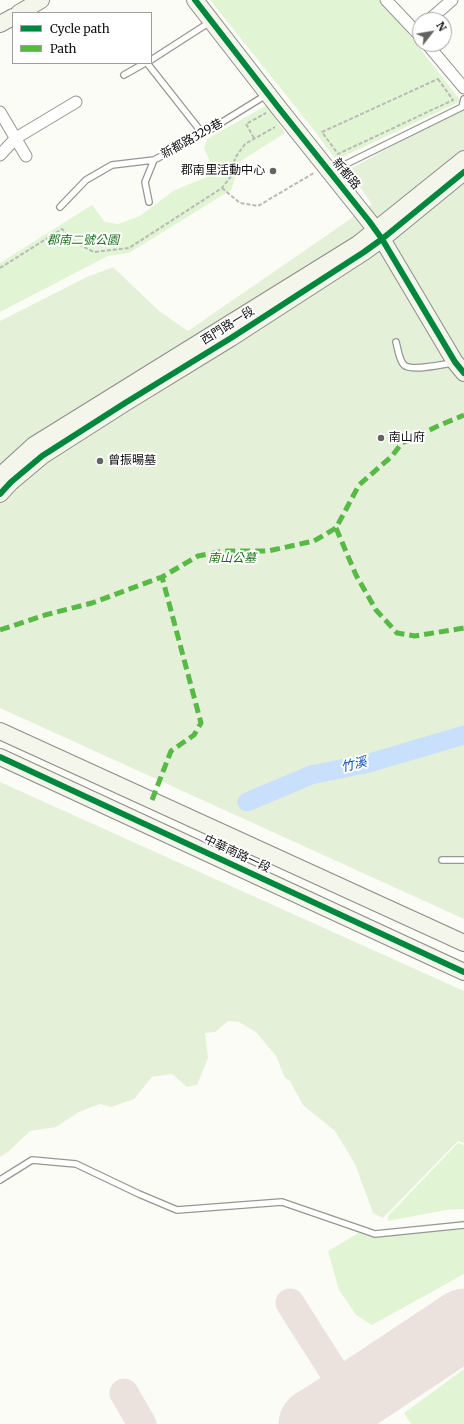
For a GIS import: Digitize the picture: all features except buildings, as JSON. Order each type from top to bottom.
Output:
[{"type":"street","points":[[20,11],[41,0]]},
{"type":"street","name":"新都路","points":[[195,0],[379,234],[460,368]]},
{"type":"street","points":[[386,0],[412,25]]},
{"type":"street","points":[[438,12],[452,0]]},
{"type":"street","points":[[0,24],[12,16]]},
{"type":"street","points":[[434,52],[463,84]]},
{"type":"street","points":[[0,155],[16,138],[76,102]]},
{"type":"street","points":[[0,112],[26,156]]},
{"type":"street","name":"西門路一段","points":[[0,476],[34,445],[358,244],[379,234],[464,159]]},
{"type":"street","name":"西門路一段","points":[[0,494],[42,456],[308,289],[379,234],[464,172]]},
{"type":"street","name":"中華南路一段","points":[[0,731],[464,943]]},
{"type":"street","name":"中華南路一段","points":[[0,757],[464,972]]},
{"type":"lane","points":[[152,59],[212,21]]},
{"type":"lane","points":[[124,75],[144,64]]},
{"type":"lane","points":[[147,64],[203,134]]},
{"type":"lane","points":[[330,172],[462,106],[464,99]]},
{"type":"lane","name":"新都路329巷","points":[[150,202],[145,182],[154,160],[273,100]]},
{"type":"lane","points":[[60,207],[86,180],[112,165],[154,160]]},
{"type":"lane","points":[[396,342],[401,361],[405,367],[413,369],[460,368]]},
{"type":"lane","points":[[442,860],[464,860]]},
{"type":"lane","points":[[0,1180],[32,1160],[76,1164],[177,1210],[282,1202],[375,1234],[464,1225]]},
{"type":"path","points":[[438,79],[453,100],[338,154],[322,132],[438,79]]},
{"type":"path","points":[[255,139],[246,124],[273,100]]},
{"type":"path","points":[[0,268],[62,229],[78,244],[94,252],[129,248],[222,188],[232,175],[235,158],[245,144],[275,127]]},
{"type":"path","points":[[222,188],[240,203],[258,206],[312,174],[330,172]]},
{"type":"green space","points":[[210,0],[382,0],[412,38],[412,52],[423,52],[461,101],[336,160]]},
{"type":"green space","name":"郡南二號公園","points":[[267,105],[285,133],[241,161],[231,190],[129,253],[108,256],[0,312],[0,263],[92,205],[105,222],[118,224],[140,216],[173,191],[209,176],[211,164],[204,148],[207,139]]},
{"type":"green space","name":"南山公墓","points":[[464,107],[464,919],[0,708],[0,321],[87,277],[113,267],[159,311],[188,331],[372,204],[348,170]]},
{"type":"green space","points":[[0,782],[464,991],[464,1143],[458,1141],[383,1218],[373,1213],[355,1164],[335,1131],[303,1105],[290,1081],[285,1078],[276,1056],[256,1032],[239,1022],[228,1021],[215,1032],[205,1033],[208,1058],[197,1085],[187,1087],[172,1074],[152,1077],[134,1099],[111,1107],[100,1104],[79,1112],[56,1127],[30,1131],[8,1152],[0,1157]]},
{"type":"green space","points":[[458,1143],[464,1145],[464,1209],[446,1210],[388,1221],[388,1216]]},
{"type":"green space","points":[[464,1220],[464,1274],[372,1325],[356,1315],[339,1290],[328,1251],[362,1231],[388,1233]]},
{"type":"green space","points":[[464,1369],[464,1424],[411,1424],[404,1413]]},
{"type":"waterway","name":"竹溪","points":[[247,802],[311,775],[369,763],[464,735]]},
{"type":"taxiway","points":[[290,1303],[351,1399]]},
{"type":"taxiway","points":[[124,1393],[142,1424]]},
{"type":"taxiway","points":[[341,1407],[352,1424]]},
{"type":"runway","points":[[314,1424],[464,1324]]},
{"type":"marked path","points":[[0,630],[45,615],[92,603],[162,577],[198,556],[224,551],[268,551],[314,541],[336,528],[359,485],[392,456],[402,443],[464,415]]},
{"type":"marked path","points":[[336,528],[356,575],[376,610],[397,633],[415,636],[464,628]]},
{"type":"marked path","points":[[152,800],[171,751],[194,735],[201,723],[162,577]]},
{"type":"cycle path","points":[[195,0],[382,239],[455,362],[464,373]]},
{"type":"cycle path","points":[[0,494],[11,482],[42,456],[231,338],[364,252],[464,172]]},
{"type":"cycle path","points":[[0,757],[464,972]]},
{"type":"place","name":"郡南里活動中心","points":[[273,171]]},
{"type":"place","name":"南山府","points":[[381,438]]},
{"type":"place","name":"曾振暘墓","points":[[100,461]]}]
